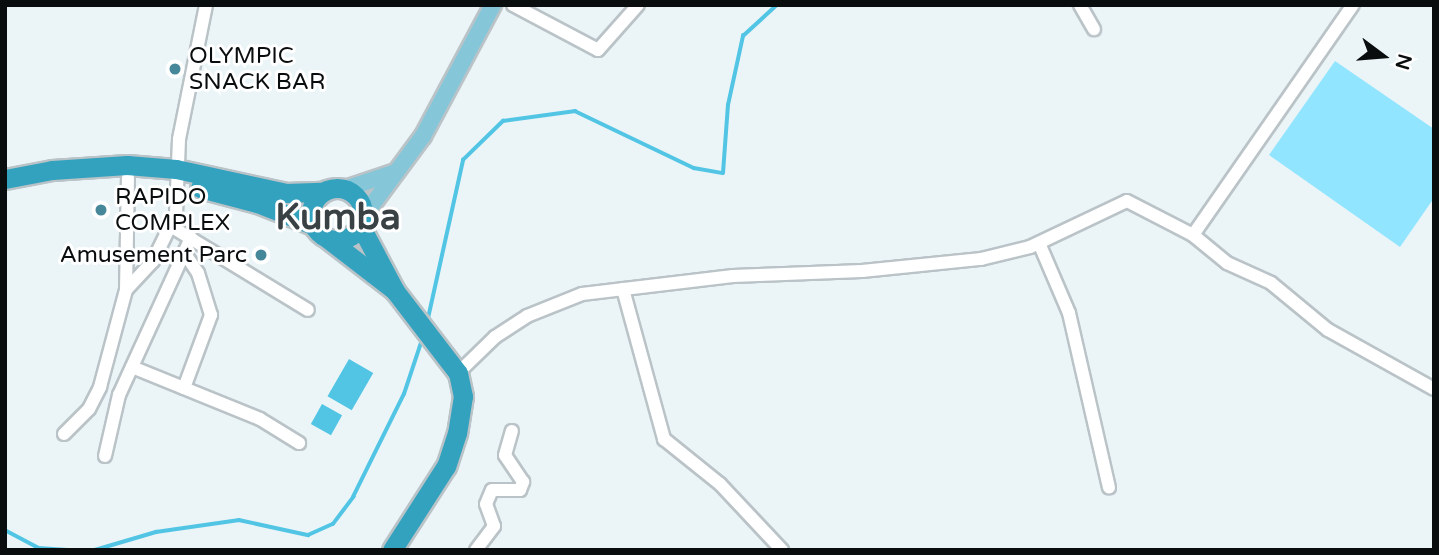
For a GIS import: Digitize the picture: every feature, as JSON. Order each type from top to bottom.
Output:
[{"type":"highway","points":[[5,179],[91,166],[286,193],[345,189],[359,200],[361,221],[395,291]]},
{"type":"highway","points":[[5,190],[53,181],[176,176],[313,225],[395,291],[418,317],[458,373],[461,409],[446,467],[392,550]]},
{"type":"highway","points":[[313,225],[311,207],[322,192]]},
{"type":"highway","points":[[328,239],[347,238],[361,221]]},
{"type":"main road","points":[[361,221],[423,136],[493,5]]},
{"type":"main road","points":[[345,189],[398,171]]},
{"type":"street","points":[[126,290],[153,261],[172,226],[176,176],[206,5]]},
{"type":"street","points":[[513,5],[598,50],[638,5]]},
{"type":"street","points":[[1080,5],[1094,29]]},
{"type":"street","points":[[1193,235],[1350,6]]},
{"type":"street","points":[[64,434],[89,409],[100,387],[126,290],[128,178]]},
{"type":"street","points":[[458,373],[495,337],[527,316],[582,294],[733,276],[925,266],[981,259],[1039,243],[1126,201],[1193,235],[1227,263],[1271,283],[1328,330],[1434,389]]},
{"type":"street","points":[[172,226],[308,310]]},
{"type":"street","points":[[105,456],[109,426],[132,367],[191,238]]},
{"type":"street","points":[[1039,243],[1069,313],[1109,487]]},
{"type":"street","points":[[184,252],[198,273],[211,315],[184,388]]},
{"type":"street","points":[[624,289],[664,439],[720,484],[782,550]]},
{"type":"street","points":[[132,367],[260,419],[299,443]]},
{"type":"street","points":[[476,550],[494,526],[486,504],[492,490],[520,490],[523,482],[505,455],[512,431]]},
{"type":"shaded area","points":[[1335,61],[1434,129],[1434,198],[1400,247],[1269,155]]},
{"type":"shaded area","points":[[349,359],[373,373],[352,410],[328,396]]},
{"type":"shaded area","points":[[322,404],[342,415],[331,435],[311,424]]},
{"type":"waterway","points":[[427,323],[463,160],[503,121],[575,111],[694,168],[723,173],[728,105],[743,36],[777,5]]},
{"type":"waterway","points":[[95,550],[156,532],[239,520],[308,535],[333,524],[353,497],[404,394],[423,337]]},
{"type":"waterway","points":[[5,530],[39,548],[67,550]]},
{"type":"place","name":"OLYMPIC SNACK BAR","points":[[175,69]]},
{"type":"place","name":"RAPIDO COMPLEX","points":[[101,210]]},
{"type":"place","name":"Amusement Parc","points":[[261,255]]},
{"type":"district","name":"Kumba","points":[[338,218]]}]
